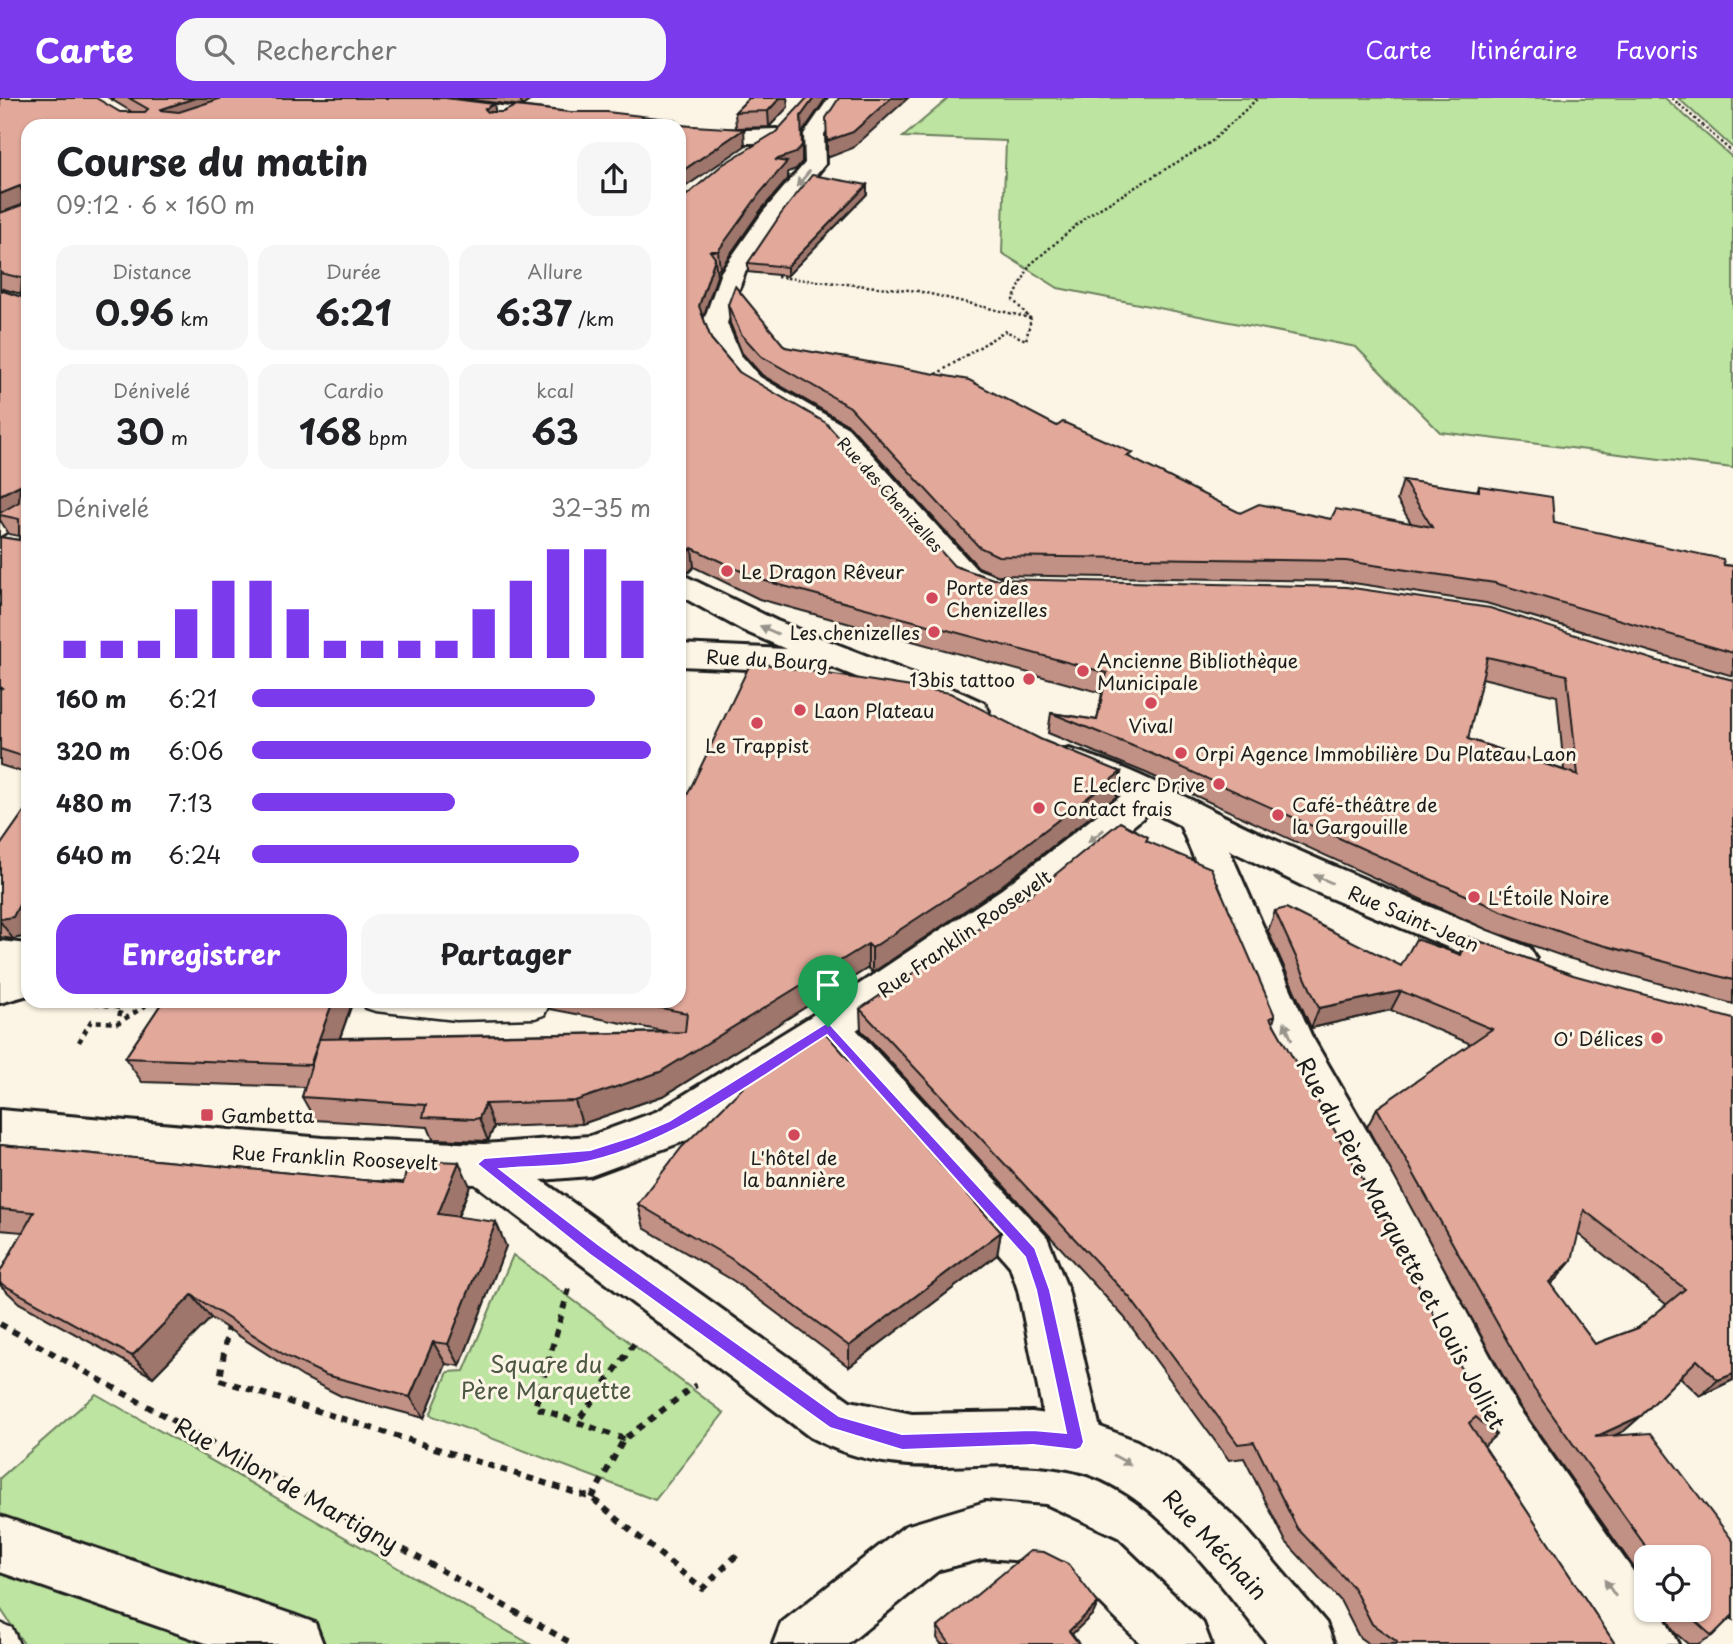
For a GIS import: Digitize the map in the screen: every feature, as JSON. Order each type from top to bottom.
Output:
[{"type":"street","points":[[386,98],[562,119]]},
{"type":"street","name":"Rue des Chenizelles","points":[[838,98],[814,134],[815,164],[771,217],[733,272],[715,323],[728,356],[751,383],[838,434],[965,576],[990,587],[1032,588]]},
{"type":"street","points":[[716,137],[734,146],[739,157],[777,135],[793,116]]},
{"type":"street","points":[[686,134],[716,137],[777,135]]},
{"type":"street","points":[[0,544],[21,548]]},
{"type":"street","name":"Rue du Bourg","points":[[686,598],[929,690],[1005,728]]},
{"type":"street","name":"Rue du Bourg","points":[[686,655],[856,663]]},
{"type":"street","points":[[1041,748],[1149,793]]},
{"type":"street","name":"Rue Saint-Jean","points":[[1149,793],[1197,820],[1325,880],[1548,971]]},
{"type":"street","name":"Rue Franklin Roosevelt","points":[[0,1130],[323,1158],[484,1164],[590,1156],[637,1141],[674,1125],[828,1027],[1016,900],[1149,793]]},
{"type":"street","name":"Rue du Père Marquette et Louis Jolliet","points":[[1197,820],[1293,1042],[1381,1200],[1498,1425],[1648,1644]]},
{"type":"street","points":[[0,957],[21,959]]},
{"type":"street","points":[[0,985],[21,980]]},
{"type":"street","points":[[828,1027],[1030,1253],[1043,1290],[1076,1442]]},
{"type":"street","name":"Rue Méchain","points":[[484,1164],[594,1250],[835,1423],[902,1442],[1033,1438],[1076,1442],[1116,1456],[1157,1481],[1183,1503],[1305,1644]]},
{"type":"street","points":[[802,1644],[925,1546],[985,1530],[1045,1535],[1097,1560],[1182,1644]]},
{"type":"street","points":[[0,1544],[294,1644]]},
{"type":"lane","points":[[510,119],[520,114]]},
{"type":"lane","points":[[0,531],[21,516]]},
{"type":"lane","points":[[438,1008],[535,1008]]},
{"type":"path","points":[[1031,319],[1013,300],[1030,265],[1087,216],[1211,142],[1258,98]]},
{"type":"path","points":[[1672,98],[1733,153]]},
{"type":"path","points":[[733,272],[918,290],[1031,319]]},
{"type":"path","points":[[928,380],[1004,331],[1026,340],[1031,319]]},
{"type":"path","points":[[118,1023],[121,1008]]},
{"type":"path","points":[[79,1042],[91,1021],[118,1023],[142,1008]]},
{"type":"path","points":[[580,1294],[570,1287],[535,1408],[624,1439]]},
{"type":"path","points":[[229,1318],[220,1380],[592,1498],[702,1589],[741,1551]]},
{"type":"path","name":"Rue Milon de Martigny","points":[[0,1324],[573,1644]]},
{"type":"path","points":[[630,1329],[651,1343]]},
{"type":"path","points":[[576,1422],[640,1336]]},
{"type":"path","points":[[592,1498],[624,1439],[704,1379]]},
{"type":"green space","points":[[949,98],[1665,98],[1733,158],[1733,468],[1440,432],[1356,347],[1058,288],[1002,253],[1006,141],[903,137]]},
{"type":"green space","points":[[1678,98],[1733,98],[1733,148]]},
{"type":"green space","name":"Square du Père Marquette","points":[[513,1255],[724,1413],[655,1500],[430,1415],[448,1372],[464,1371]]},
{"type":"green space","points":[[96,1394],[530,1644],[24,1644],[0,1608],[0,1478]]},
{"type":"building","points":[[0,98],[96,98],[120,112],[145,112],[148,109],[129,98],[195,98],[159,110],[179,112],[222,98],[445,98],[494,104],[485,109],[488,112],[503,112],[515,106],[666,119],[21,119],[21,187],[0,194]]},
{"type":"building","points":[[749,98],[780,98],[768,111],[735,112]]},
{"type":"building","points":[[807,98],[814,98],[801,116],[802,145],[796,153],[775,160],[787,162],[760,193],[718,251],[710,251],[715,258],[699,306],[711,339],[739,372],[826,423],[954,566],[993,579],[1346,587],[1490,608],[1661,662],[1733,680],[1733,980],[1580,939],[1499,910],[1150,753],[1051,713],[1097,720],[1107,673],[758,579],[692,548],[686,553],[686,195],[722,165],[776,132]],"holes":[[[1487,657],[1567,675],[1578,775],[1468,739]]]},
{"type":"building","points":[[839,98],[891,98],[853,132],[827,141],[826,118]]},
{"type":"building","points":[[686,126],[744,129],[686,168]]},
{"type":"building","points":[[812,175],[867,185],[787,267],[748,263],[781,214]]},
{"type":"building","points":[[21,205],[21,278],[0,273],[0,213]]},
{"type":"building","points":[[735,286],[785,347],[969,380],[1057,426],[1063,422],[1133,453],[1127,456],[1240,513],[1259,504],[1331,519],[1336,509],[1432,527],[1403,480],[1479,491],[1479,486],[1552,497],[1554,523],[1723,559],[1724,565],[1733,566],[1733,653],[1495,583],[1346,561],[998,556],[979,547],[850,407],[761,356],[741,334],[728,305]]},
{"type":"building","points":[[0,290],[21,297],[21,756],[0,749],[0,537],[19,540],[19,519],[0,513],[19,502],[20,485],[0,495]]},
{"type":"building","points":[[751,662],[950,693],[1042,740],[1121,772],[1003,862],[872,948],[868,944],[660,1072],[575,1101],[485,1104],[479,1118],[475,1119],[423,1117],[426,1105],[302,1097],[319,1040],[310,1065],[125,1058],[158,1008],[330,1008],[319,1039],[685,1032],[687,1013],[661,1008],[686,1008],[686,797]]},
{"type":"building","points":[[21,816],[21,901],[13,917],[0,919],[0,846]]},
{"type":"building","points":[[1120,822],[1148,837],[1146,841],[1211,868],[1275,1016],[1270,1018],[1373,1197],[1496,1435],[1476,1417],[1469,1423],[1615,1644],[1398,1644],[1372,1624],[1353,1587],[1297,1528],[1254,1442],[1238,1444],[1130,1298],[860,1009],[1035,891]]},
{"type":"building","points":[[1286,908],[1401,966],[1416,939],[1461,955],[1468,937],[1573,975],[1733,1019],[1733,1374],[1718,1380],[1697,1360],[1641,1416],[1595,1437],[1651,1433],[1733,1541],[1733,1615],[1712,1636],[1696,1622],[1711,1622],[1711,1545],[1645,1545],[1534,1389],[1377,1108],[1492,1029],[1401,991],[1319,1008],[1275,911]],"holes":[[[1584,1210],[1685,1289],[1638,1328],[1595,1344],[1549,1282],[1572,1260]]]},
{"type":"building","points":[[822,1029],[1001,1232],[849,1346],[730,1258],[638,1204],[682,1147],[764,1067]]},
{"type":"building","points":[[0,1145],[403,1184],[409,1160],[459,1162],[438,1214],[496,1222],[448,1344],[433,1342],[410,1397],[326,1375],[286,1356],[192,1295],[132,1356],[0,1283],[0,1272],[34,1212],[0,1209]]},
{"type":"building","points":[[1030,1551],[1044,1552],[1068,1564],[1098,1603],[1069,1631],[1079,1644],[950,1644],[938,1627]]},
{"type":"place","name":"Le Dragon Rêveur","points":[[727,571]]},
{"type":"place","name":"Porte des Chenizelles","points":[[932,598]]},
{"type":"place","name":"Les chenizelles","points":[[934,632]]},
{"type":"place","name":"Ancienne Bibliothèque Municipale","points":[[1083,671]]},
{"type":"place","name":"13bis tattoo","points":[[1029,679]]},
{"type":"place","name":"Vival","points":[[1151,703]]},
{"type":"place","name":"Laon Plateau","points":[[800,710]]},
{"type":"place","name":"Le Trappist","points":[[757,723]]},
{"type":"place","name":"Orpi Agence Immobilière Du Plateau Laon","points":[[1181,753]]},
{"type":"place","name":"E.Leclerc Drive","points":[[1219,784]]},
{"type":"place","name":"Contact frais","points":[[1039,808]]},
{"type":"place","name":"Café-théâtre de la Gargouille","points":[[1278,815]]},
{"type":"place","name":"L'Étoile Noire","points":[[1474,897]]},
{"type":"place","name":"O' Délices","points":[[1657,1038]]},
{"type":"place","name":"Gambetta","points":[[207,1115]]},
{"type":"place","name":"L'hôtel de la bannière","points":[[794,1135]]},
{"type":"route","points":[[828,1027],[1002,1218],[1030,1253],[1043,1290],[1076,1442],[1033,1438],[902,1442],[835,1423],[594,1250],[484,1164],[590,1156],[637,1141],[674,1125],[828,1027]]}]
